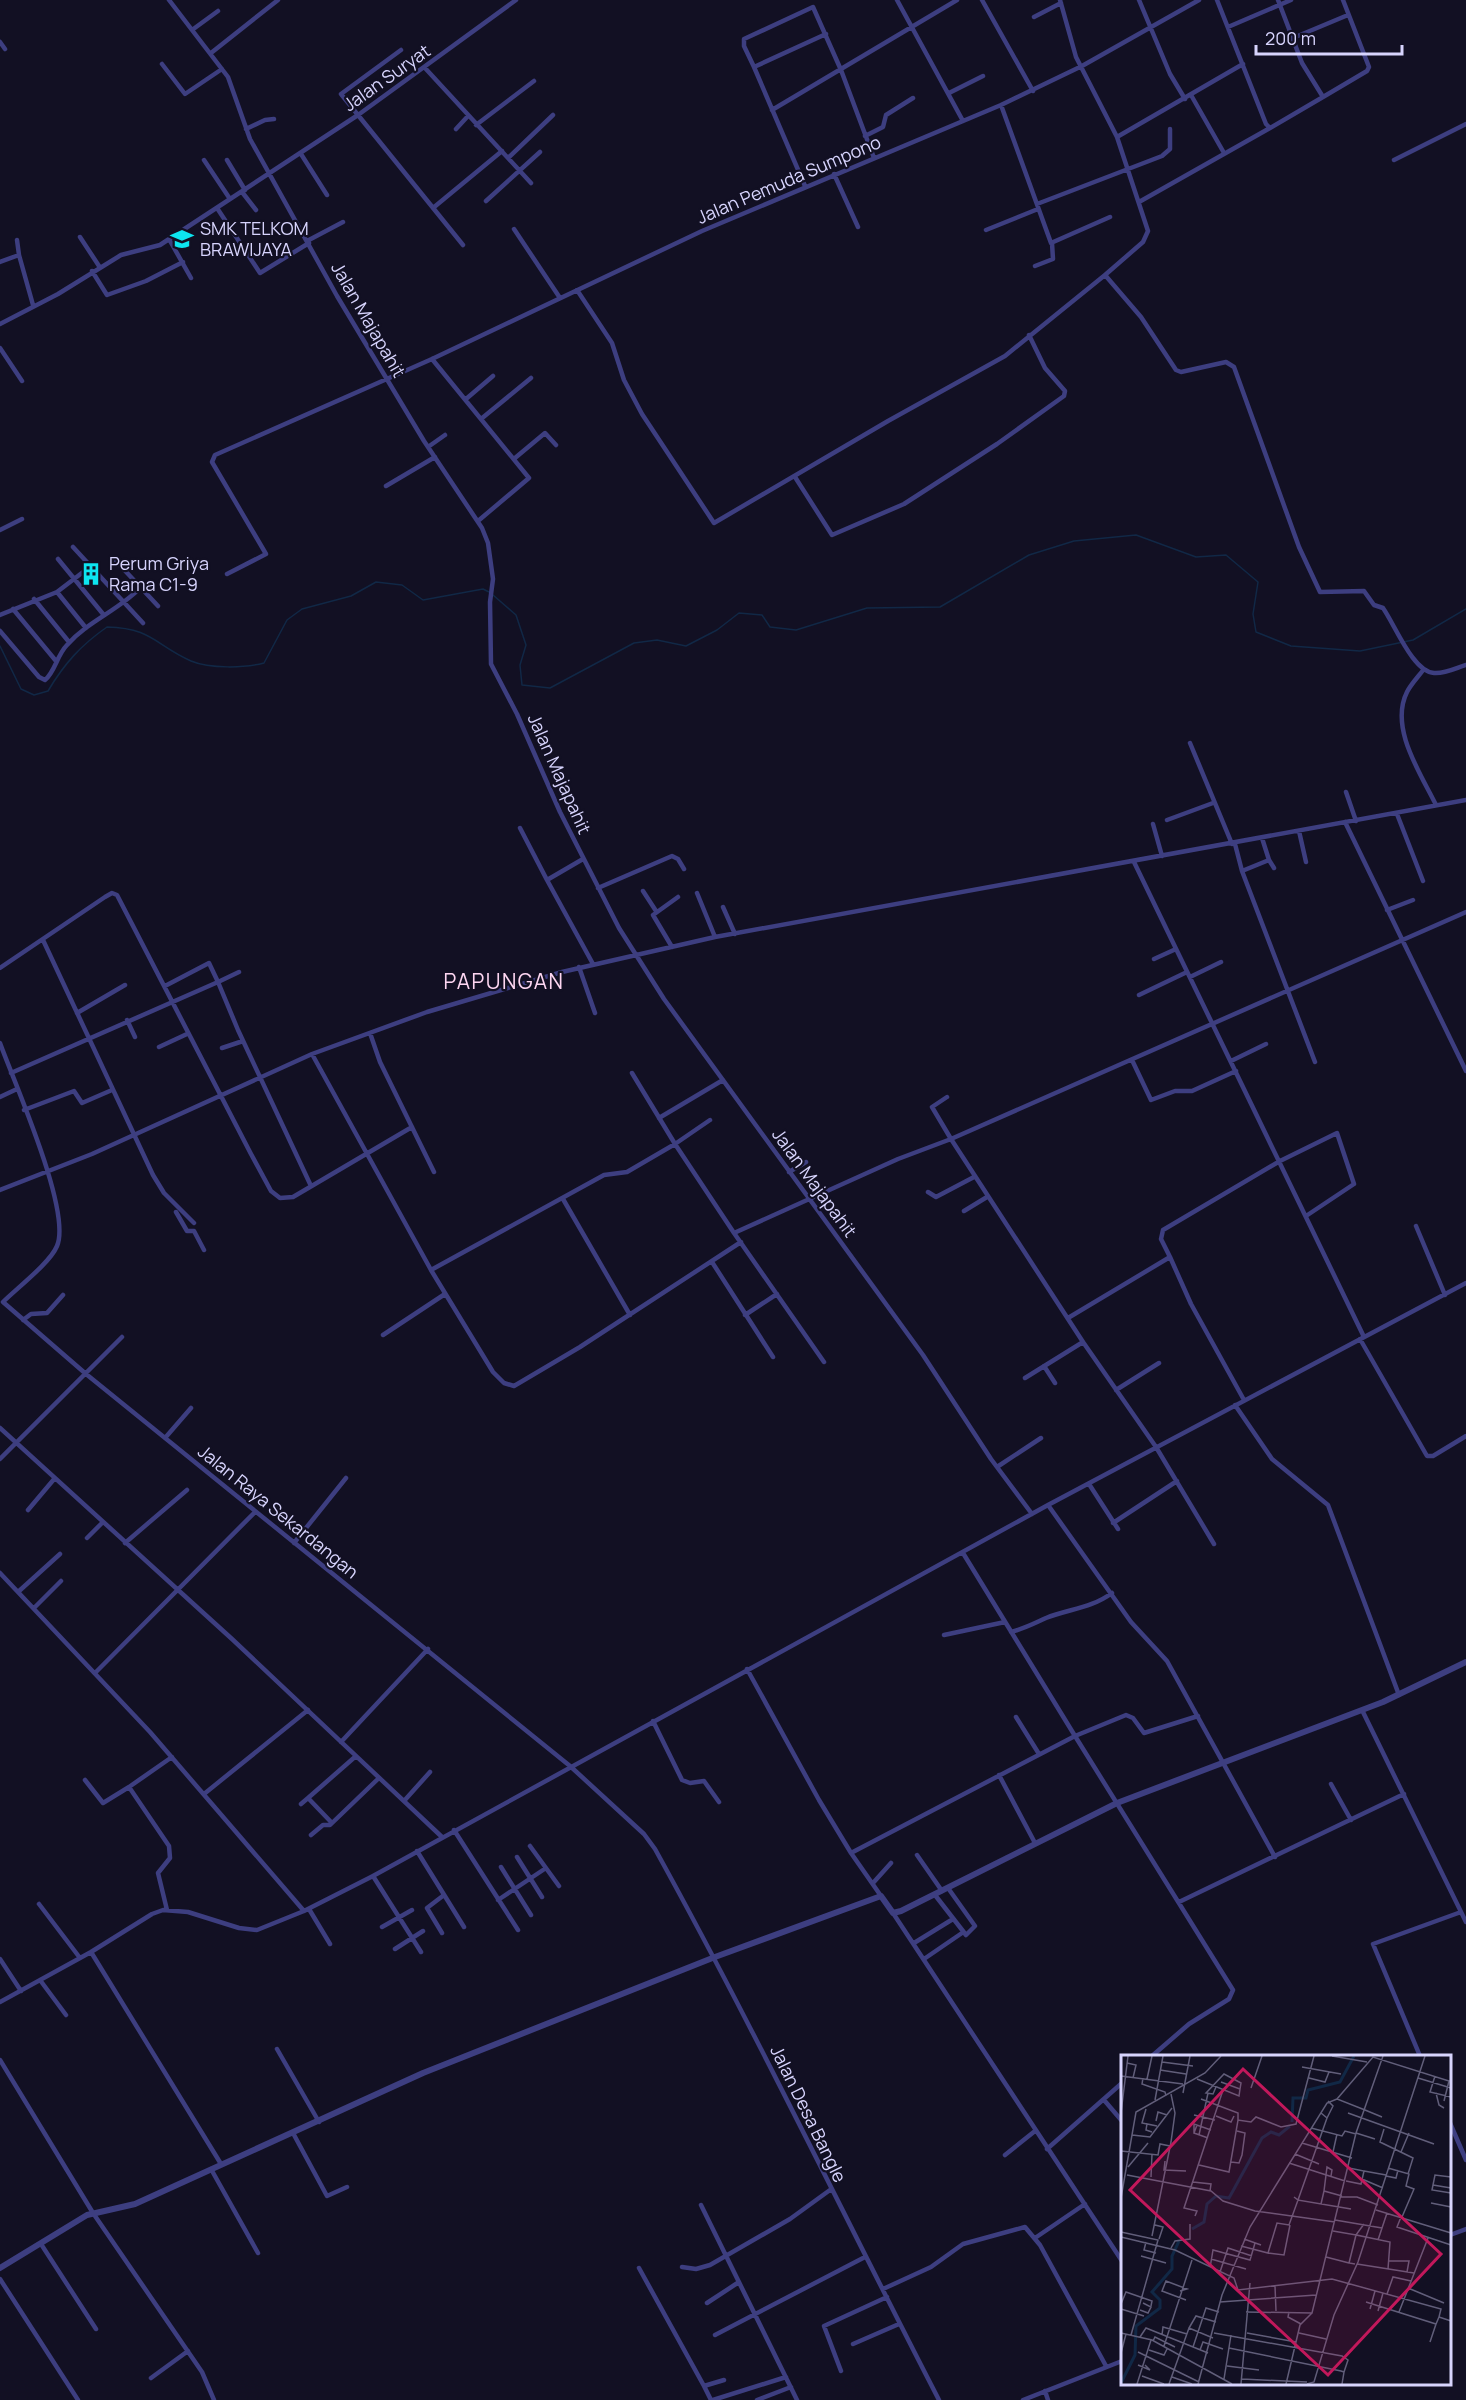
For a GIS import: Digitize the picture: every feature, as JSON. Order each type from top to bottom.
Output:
[{"type":"street","name":"Jalan Majapahit","points":[[169,0],[211,54],[233,87],[246,129],[269,175],[386,379],[477,521],[488,543],[493,579],[490,602],[491,664],[523,726],[583,859],[635,953],[664,999],[923,1355],[997,1467],[1032,1514]]},
{"type":"street","points":[[211,54],[278,0]]},
{"type":"street","name":"Jalan Suryat","points":[[33,305],[51,295],[58,294],[92,271],[132,250],[153,247],[244,191],[425,68],[516,0]]},
{"type":"street","points":[[897,0],[963,121]]},
{"type":"street","points":[[772,110],[957,0]]},
{"type":"street","points":[[982,0],[1033,91]]},
{"type":"street","points":[[1139,0],[1170,74],[1185,99]]},
{"type":"street","name":"Jalan Pemuda Sumpono","points":[[227,574],[266,554],[212,458],[805,186],[1033,91],[1199,0]]},
{"type":"street","points":[[1217,0],[1266,124],[1270,128]]},
{"type":"street","points":[[1228,27],[1279,2],[1291,0]]},
{"type":"street","points":[[1138,202],[1369,69],[1343,0]]},
{"type":"street","points":[[577,290],[612,343],[624,380],[642,414],[714,523],[888,421],[1000,359],[1105,275],[1148,235],[1117,138],[1076,57],[1060,2],[1034,17]]},
{"type":"street","points":[[1279,2],[1306,70],[1323,97]]},
{"type":"street","points":[[805,186],[744,46],[744,39],[808,8],[814,8],[826,34],[873,158]]},
{"type":"street","points":[[192,30],[218,11]]},
{"type":"street","points":[[1293,38],[1348,15]]},
{"type":"street","points":[[754,67],[826,34]]},
{"type":"street","points":[[0,42],[5,49]]},
{"type":"street","points":[[401,50],[342,92],[342,96],[463,245]]},
{"type":"street","points":[[162,64],[185,94],[222,69]]},
{"type":"street","points":[[1117,138],[1243,64]]},
{"type":"street","points":[[425,68],[531,183]]},
{"type":"street","points":[[949,93],[983,76]]},
{"type":"street","points":[[476,125],[534,81]]},
{"type":"street","points":[[1191,96],[1224,153]]},
{"type":"street","points":[[865,136],[884,126],[886,115],[913,98]]},
{"type":"street","points":[[1001,105],[1052,243],[1053,259],[1035,266]]},
{"type":"street","points":[[508,158],[553,115]]},
{"type":"street","points":[[456,129],[468,116]]},
{"type":"street","points":[[246,129],[265,120],[274,119]]},
{"type":"street","points":[[1394,160],[1466,124]]},
{"type":"street","points":[[986,230],[1127,168],[1147,163],[1169,151],[1170,129]]},
{"type":"street","points":[[433,208],[502,151]]},
{"type":"street","points":[[486,201],[540,153]]},
{"type":"street","points":[[301,154],[327,195]]},
{"type":"street","points":[[204,160],[230,199]]},
{"type":"street","points":[[227,160],[256,210]]},
{"type":"street","points":[[834,174],[858,227]]},
{"type":"street","points":[[217,208],[260,273],[343,222]]},
{"type":"street","points":[[1052,243],[1110,217]]},
{"type":"street","points":[[514,229],[560,298]]},
{"type":"street","points":[[80,237],[99,267]]},
{"type":"street","points":[[169,238],[191,278]]},
{"type":"street","points":[[0,324],[33,305],[17,240]]},
{"type":"street","points":[[0,262],[19,255]]},
{"type":"street","points":[[92,271],[107,296],[146,281],[183,262]]},
{"type":"street","points":[[1105,275],[1141,317],[1174,368],[1181,372],[1226,362],[1232,364],[1299,547],[1318,590],[1326,594],[1362,590],[1374,605],[1383,608],[1414,660],[1424,669],[1433,673],[1446,672],[1466,664]]},
{"type":"street","points":[[795,477],[829,533],[835,535],[904,504],[997,444],[1064,396],[1064,389],[1043,366],[1029,336]]},
{"type":"street","points":[[0,348],[22,381]]},
{"type":"street","points":[[432,359],[528,474],[528,481],[477,521]]},
{"type":"street","points":[[466,399],[493,376]]},
{"type":"street","points":[[482,419],[531,378]]},
{"type":"street","points":[[515,458],[542,434],[548,434],[556,445]]},
{"type":"street","points":[[428,447],[445,435]]},
{"type":"street","points":[[386,486],[435,457]]},
{"type":"street","points":[[0,530],[22,519]]},
{"type":"street","points":[[73,547],[143,623]]},
{"type":"street","points":[[58,559],[103,614]]},
{"type":"street","points":[[116,561],[158,606]]},
{"type":"street","points":[[0,615],[34,599],[57,592],[91,566]]},
{"type":"street","points":[[0,631],[41,679],[48,678],[69,642],[140,588]]},
{"type":"street","points":[[57,592],[86,628]]},
{"type":"street","points":[[34,599],[69,642]]},
{"type":"street","points":[[13,609],[57,661]]},
{"type":"street","points":[[1424,669],[1407,692],[1403,708],[1403,723],[1408,749],[1436,805]]},
{"type":"street","points":[[1190,743],[1213,803],[1233,844],[1315,1062]]},
{"type":"street","points":[[1346,792],[1356,821]]},
{"type":"street","points":[[0,1190],[47,1173],[312,1054],[486,993],[579,967],[715,937],[1466,800]]},
{"type":"street","points":[[1167,820],[1213,803]]},
{"type":"street","points":[[1397,814],[1423,881]]},
{"type":"street","points":[[1345,822],[1466,1071]]},
{"type":"street","points":[[1152,824],[1162,856]]},
{"type":"street","points":[[520,828],[593,964]]},
{"type":"street","points":[[1299,831],[1306,862]]},
{"type":"street","points":[[1263,838],[1269,860],[1274,868]]},
{"type":"street","points":[[598,888],[672,856],[678,858],[684,869]]},
{"type":"street","points":[[547,880],[583,859]]},
{"type":"street","points":[[1242,871],[1269,860]]},
{"type":"street","points":[[1134,862],[1280,1161],[1362,1338],[1427,1456],[1433,1456],[1466,1436]]},
{"type":"street","points":[[643,891],[656,911]]},
{"type":"street","points":[[0,968],[105,897],[115,893],[165,986],[187,1034],[222,1094],[275,1195],[282,1198],[293,1197],[365,1152],[411,1127]]},
{"type":"street","points":[[697,893],[715,937]]},
{"type":"street","points":[[672,947],[652,916],[678,897]]},
{"type":"street","points":[[1387,910],[1413,900]]},
{"type":"street","points":[[723,907],[735,934]]},
{"type":"street","points":[[734,1233],[1466,912]]},
{"type":"street","points":[[43,940],[132,1134],[158,1184],[194,1223]]},
{"type":"street","points":[[1154,959],[1176,949]]},
{"type":"street","points":[[1139,994],[1221,962]]},
{"type":"street","points":[[165,986],[209,963],[311,1186]]},
{"type":"street","points":[[579,967],[595,1013]]},
{"type":"street","points":[[11,1073],[239,972]]},
{"type":"street","points":[[77,1012],[125,985]]},
{"type":"street","points":[[127,1020],[135,1037]]},
{"type":"street","points":[[159,1047],[187,1034]]},
{"type":"street","points":[[370,1034],[380,1062],[434,1172]]},
{"type":"street","points":[[222,1048],[243,1041]]},
{"type":"street","name":"Jalan Raya Sekardangan","points":[[0,1043],[47,1173],[59,1217],[57,1247],[2,1304],[570,1766],[650,1842]]},
{"type":"street","points":[[1231,1061],[1266,1044]]},
{"type":"street","points":[[312,1054],[431,1270],[493,1372],[502,1382],[512,1386],[527,1380],[741,1242]]},
{"type":"street","points":[[1132,1060],[1151,1100],[1175,1090],[1192,1090],[1236,1071]]},
{"type":"street","points":[[632,1073],[675,1144],[734,1233],[824,1362]]},
{"type":"street","points":[[659,1118],[723,1080]]},
{"type":"street","points":[[0,1097],[17,1089]]},
{"type":"street","points":[[24,1110],[74,1091],[82,1102],[112,1090]]},
{"type":"street","points":[[947,1097],[932,1107],[951,1139],[1083,1342],[1156,1447],[1214,1544]]},
{"type":"street","points":[[431,1270],[604,1176],[627,1172],[710,1120]]},
{"type":"street","points":[[1244,1400],[1191,1304],[1161,1239],[1163,1230],[1280,1161],[1335,1133],[1339,1136],[1342,1156],[1354,1184],[1306,1216]]},
{"type":"street","points":[[789,1172],[806,1162]]},
{"type":"street","points":[[928,1192],[936,1197],[974,1177]]},
{"type":"street","points":[[964,1211],[987,1197]]},
{"type":"street","points":[[562,1199],[630,1314]]},
{"type":"street","points":[[176,1212],[187,1231],[194,1231],[204,1250]]},
{"type":"street","points":[[1416,1226],[1444,1295]]},
{"type":"street","points":[[1068,1318],[1170,1257]]},
{"type":"street","points":[[712,1262],[773,1357]]},
{"type":"street","points":[[0,2002],[92,1952],[152,1914],[167,1910],[188,1912],[239,1928],[257,1930],[306,1910],[373,1876],[1048,1505],[1466,1283]]},
{"type":"street","points":[[383,1335],[446,1294]]},
{"type":"street","points":[[745,1315],[777,1294]]},
{"type":"street","points":[[23,1320],[33,1313],[47,1313],[63,1295]]},
{"type":"street","points":[[0,1459],[122,1336]]},
{"type":"street","points":[[1025,1378],[1083,1342]]},
{"type":"street","points":[[1116,1390],[1159,1363]]},
{"type":"street","points":[[1044,1366],[1055,1383]]},
{"type":"street","points":[[1235,1405],[1272,1459],[1328,1505],[1399,1695]]},
{"type":"street","points":[[165,1438],[191,1408]]},
{"type":"street","points":[[0,1428],[124,1543],[178,1589],[442,1837]]},
{"type":"street","points":[[997,1467],[1041,1438]]},
{"type":"street","points":[[28,1510],[55,1478]]},
{"type":"street","points":[[294,1543],[346,1478]]},
{"type":"street","points":[[1113,1523],[1177,1482]]},
{"type":"street","points":[[1089,1484],[1118,1529]]},
{"type":"street","points":[[124,1543],[188,1490]]},
{"type":"street","points":[[1048,1505],[1131,1622],[1167,1661],[1275,1857]]},
{"type":"street","points":[[96,1672],[255,1512]]},
{"type":"street","points":[[87,1538],[102,1522]]},
{"type":"street","points":[[963,1553],[1233,1993],[1229,1999],[1181,2030],[1153,2055]]},
{"type":"street","points":[[18,1592],[60,1554]]},
{"type":"street","points":[[0,1573],[96,1672],[172,1757],[306,1910],[330,1944]]},
{"type":"street","points":[[34,1608],[61,1581]]},
{"type":"street","points":[[1011,1632],[1035,1626],[1046,1618],[1094,1605],[1112,1593]]},
{"type":"street","points":[[944,1635],[1005,1622]]},
{"type":"street","points":[[341,1742],[428,1649]]},
{"type":"street","points":[[893,1913],[942,1891],[1117,1803],[1222,1761],[1362,1710],[1399,1695],[1466,1662]]},
{"type":"street","points":[[747,1669],[819,1800],[1121,2259]]},
{"type":"street","points":[[204,1794],[308,1710]]},
{"type":"street","points":[[1362,1710],[1466,1922]]},
{"type":"street","points":[[852,1852],[1075,1736],[1126,1715],[1133,1718],[1144,1733],[1198,1716]]},
{"type":"street","points":[[1016,1717],[1039,1754]]},
{"type":"street","points":[[653,1721],[680,1777],[687,1783],[704,1781],[719,1802]]},
{"type":"street","points":[[301,1804],[356,1756]]},
{"type":"street","points":[[85,1780],[103,1803],[172,1757]]},
{"type":"street","points":[[404,1801],[430,1772]]},
{"type":"street","points":[[999,1775],[1035,1843]]},
{"type":"street","points":[[311,1835],[323,1825],[332,1823],[379,1778]]},
{"type":"street","points":[[1331,1784],[1351,1820]]},
{"type":"street","points":[[129,1787],[166,1839],[170,1850],[170,1858],[158,1873],[167,1910]]},
{"type":"street","points":[[1179,1902],[1404,1794]]},
{"type":"street","points":[[308,1798],[332,1823]]},
{"type":"street","points":[[454,1830],[518,1930]]},
{"type":"street","name":"Jalan Desa Bangle","points":[[650,1842],[715,1957],[830,2190],[939,2400]]},
{"type":"street","points":[[530,1846],[559,1886]]},
{"type":"street","points":[[417,1851],[464,1927]]},
{"type":"street","points":[[917,1856],[942,1891],[975,1926],[966,1935],[962,1933],[924,1959]]},
{"type":"street","points":[[517,1857],[542,1897]]},
{"type":"street","points":[[873,1883],[891,1863]]},
{"type":"street","points":[[501,1867],[531,1915]]},
{"type":"street","points":[[498,1899],[546,1868]]},
{"type":"street","points":[[373,1876],[421,1952]]},
{"type":"street","points":[[942,1891],[953,1919],[962,1933]]},
{"type":"street","points":[[442,1933],[427,1908],[444,1895]]},
{"type":"street","points":[[0,2268],[93,2212],[127,2207],[423,2073],[715,1957],[880,1896]]},
{"type":"street","points":[[39,1904],[80,1958]]},
{"type":"street","points":[[382,1927],[412,1910]]},
{"type":"street","points":[[1420,2055],[1373,1944],[1461,1912]]},
{"type":"street","points":[[914,1943],[953,1919]]},
{"type":"street","points":[[395,1949],[423,1931]]},
{"type":"street","points":[[92,1952],[221,2164]]},
{"type":"street","points":[[0,1959],[21,1991]]},
{"type":"street","points":[[40,1980],[66,2015]]},
{"type":"street","points":[[277,2049],[319,2122]]},
{"type":"street","points":[[0,2062],[93,2212],[202,2372],[214,2400]]},
{"type":"street","points":[[1047,2149],[1121,2084]]},
{"type":"street","points":[[1104,2100],[1121,2120]]},
{"type":"street","points":[[1451,2128],[1466,2160]]},
{"type":"street","points":[[1005,2155],[1035,2131]]},
{"type":"street","points":[[292,2133],[327,2196],[347,2187]]},
{"type":"street","points":[[211,2169],[258,2253]]},
{"type":"street","points":[[682,2267],[696,2269],[710,2265],[790,2219],[830,2190]]},
{"type":"street","points":[[1035,2238],[1085,2204]]},
{"type":"street","points":[[701,2205],[797,2400]]},
{"type":"street","points":[[883,2289],[930,2267],[963,2244],[983,2240],[1023,2226],[1035,2238],[1106,2366]]},
{"type":"street","points":[[1451,2234],[1466,2229]]},
{"type":"street","points":[[41,2244],[96,2329]]},
{"type":"street","points":[[715,2335],[865,2257]]},
{"type":"street","points":[[639,2268],[712,2400],[786,2377]]},
{"type":"street","points":[[0,2279],[78,2400]]},
{"type":"street","points":[[707,2303],[728,2292],[739,2282]]},
{"type":"street","points":[[841,2371],[824,2326],[887,2297]]},
{"type":"street","points":[[853,2344],[899,2324]]},
{"type":"street","points":[[151,2378],[188,2351]]},
{"type":"street","points":[[1023,2400],[1121,2361]]},
{"type":"street","points":[[704,2386],[724,2380]]},
{"type":"street","points":[[757,2400],[791,2387]]},
{"type":"street","points":[[1045,2391],[1048,2400]]},
{"type":"waterway","points":[[493,595],[516,615],[526,645],[520,665],[522,685],[550,688],[634,643],[657,640],[686,646],[717,630],[739,613],[762,615],[770,627],[796,630],[867,608],[940,607],[1029,555],[1074,541],[1136,535],[1196,557],[1226,555],[1258,582],[1253,614],[1256,632],[1291,646],[1360,651],[1413,640],[1466,609]]},
{"type":"waterway","points":[[0,646],[21,689],[34,695],[48,691],[74,656],[107,627],[134,630],[144,634],[199,664],[247,666],[264,663],[287,620],[302,609],[351,596],[376,582],[402,585],[423,600],[483,589],[489,592]]},
{"type":"place","name":"SMK TELKOM BRAWIJAYA","points":[[182,239]]},
{"type":"place","name":"Perum Griya Rama C1-9","points":[[91,574]]},
{"type":"district","name":"PAPUNGAN","points":[[504,982]]}]
